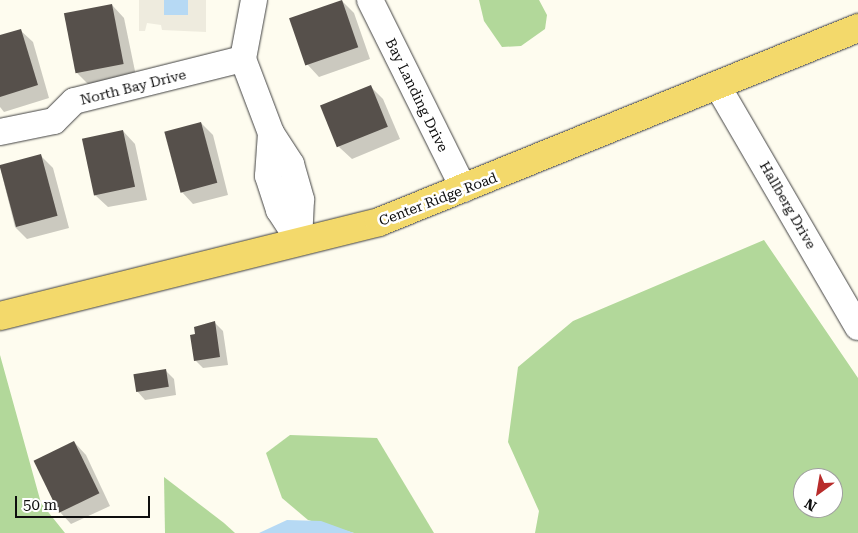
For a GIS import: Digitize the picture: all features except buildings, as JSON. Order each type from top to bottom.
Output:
[{"type":"main road","name":"Center Ridge Road","points":[[0,316],[379,222],[858,28]]},
{"type":"street","points":[[254,0],[243,59],[271,133],[268,176],[279,210],[299,241]]},
{"type":"street","name":"Bay Landing Drive","points":[[370,0],[464,189]]},
{"type":"street","name":"North Bay Drive","points":[[0,132],[54,121],[74,101],[243,59]]},
{"type":"street","name":"Hallberg Drive","points":[[717,85],[858,327]]},
{"type":"green space","points":[[479,0],[539,0],[547,15],[545,29],[521,46],[502,47],[484,21]]},
{"type":"green space","points":[[764,240],[858,378],[858,533],[535,533],[539,511],[508,442],[518,367],[573,321]]},
{"type":"green space","points":[[0,355],[41,503],[65,533],[0,533]]},
{"type":"green space","points":[[290,435],[377,438],[434,533],[354,533],[308,520],[282,498],[266,453]]},
{"type":"green space","points":[[164,477],[224,523],[235,533],[165,533]]},
{"type":"shaded area","points":[[139,0],[164,0],[164,15],[187,14],[188,0],[206,0],[206,32],[162,30],[161,25],[147,23],[145,31],[139,31]]},
{"type":"water","points":[[164,0],[188,0],[188,15],[164,15]]},
{"type":"water","points":[[287,520],[321,521],[354,533],[259,533]]}]
